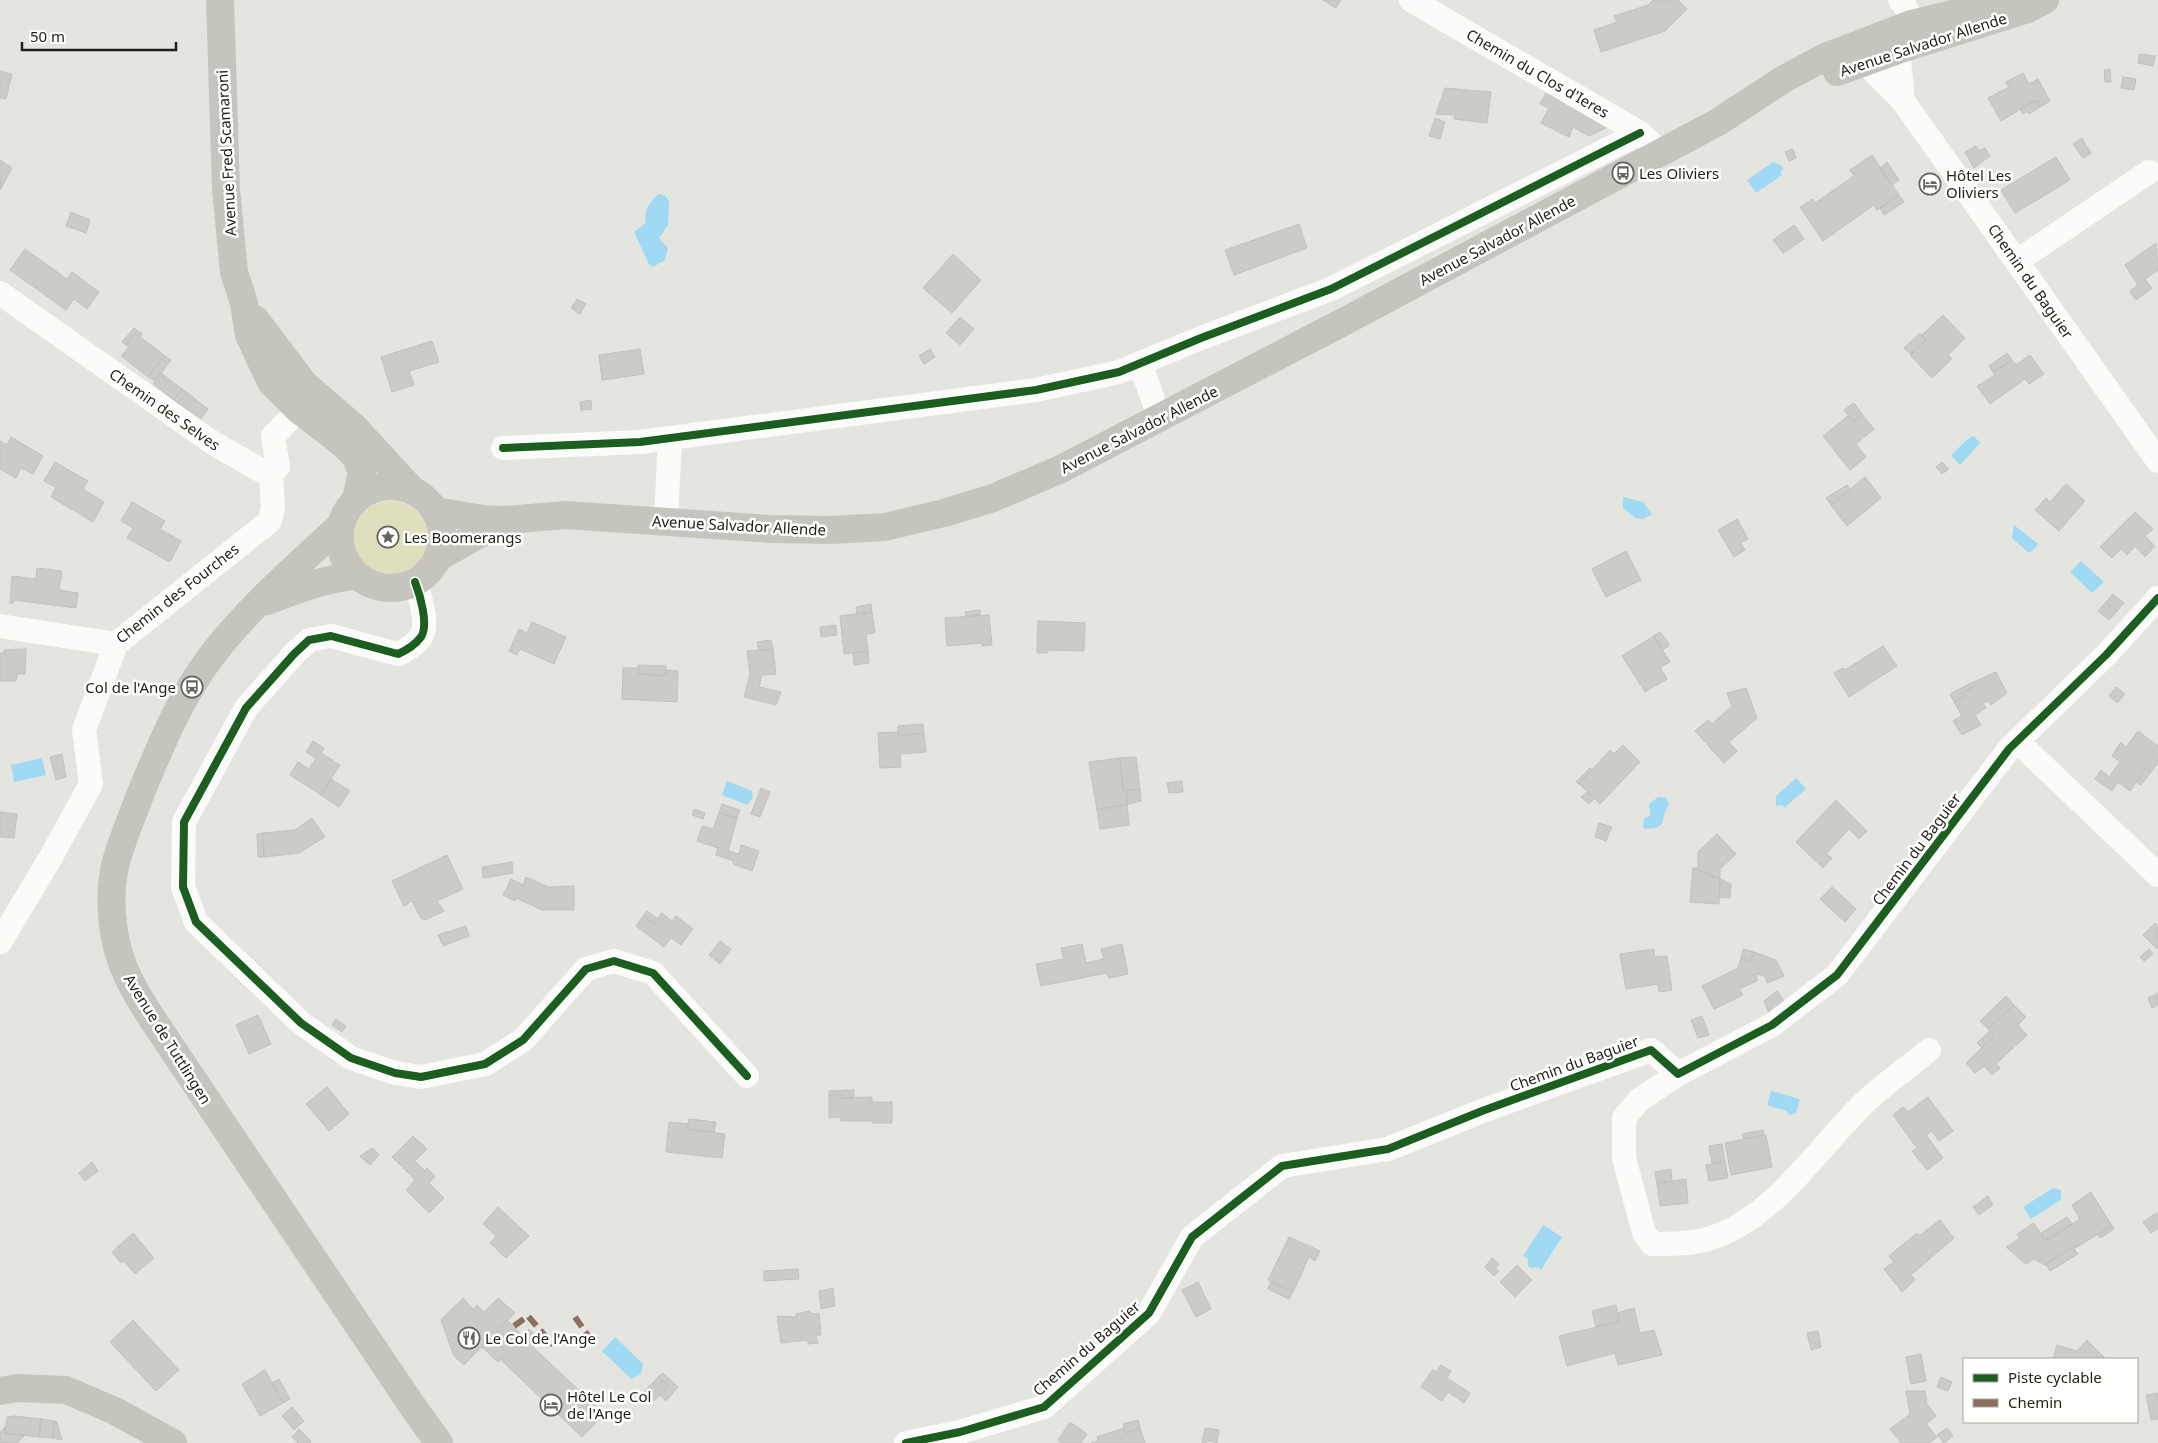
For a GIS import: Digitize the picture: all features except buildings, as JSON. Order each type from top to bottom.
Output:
[{"type":"main road","name":"Avenue Fred Scamaroni","points":[[220,0],[226,189],[234,272],[244,303],[249,335],[271,382],[299,410],[344,444],[356,456],[362,473],[356,499]]},
{"type":"main road","name":"Avenue Salvador Allende","points":[[435,511],[483,519],[504,520],[566,516],[770,529],[830,530],[885,526],[944,513],[993,498],[1061,469],[1160,419],[1718,122],[1887,37],[1945,16],[2010,0]]},
{"type":"main road","name":"Avenue Salvador Allende","points":[[1887,37],[2028,9],[2045,0]]},
{"type":"main road","name":"Avenue Fred Scamaroni","points":[[244,303],[305,385],[354,426],[413,491]]},
{"type":"main road","points":[[384,486],[399,486],[413,491],[425,499],[435,511],[442,534],[438,558],[428,572],[415,582],[400,588],[385,588],[370,584],[356,576],[342,552],[339,538],[341,525],[347,510],[356,499],[369,490],[384,486]]},
{"type":"main road","name":"Avenue Salvador Allende","points":[[438,558],[504,520]]},
{"type":"main road","name":"Avenue de Tuttlingen","points":[[341,525],[256,605],[212,655],[173,720],[152,765],[116,864],[112,898],[115,930],[121,960],[134,990],[180,1063],[439,1443]]},
{"type":"main road","name":"Avenue de Tuttlingen","points":[[256,605],[314,583],[340,577],[356,576]]},
{"type":"main road","points":[[0,1391],[18,1388],[66,1390],[116,1411],[173,1443]]},
{"type":"street","name":"Chemin du Clos d'Ieres","points":[[1411,0],[1640,132],[1661,153]]},
{"type":"street","name":"Chemin du Baguier","points":[[1887,37],[1903,101]]},
{"type":"street","name":"Chemin du Baguier","points":[[1887,37],[1903,101],[2158,461]]},
{"type":"street","points":[[503,448],[640,442],[1036,390],[1120,372],[1201,338],[1332,288],[1640,132]]},
{"type":"street","points":[[2017,261],[2149,172]]},
{"type":"street","name":"Chemin des Selves","points":[[0,293],[213,444],[262,471],[271,473]]},
{"type":"street","points":[[1140,363],[1160,419]]},
{"type":"street","points":[[271,473],[278,467],[273,436],[299,410],[310,406],[339,426],[354,426]]},
{"type":"street","points":[[666,521],[670,438]]},
{"type":"street","name":"Chemin des Fourches","points":[[0,626],[116,644],[270,521],[274,507],[271,473]]},
{"type":"street","points":[[415,582],[424,617],[422,635],[412,647],[398,654],[331,636],[309,640],[246,708],[184,822],[183,887],[196,922],[301,1024],[351,1058],[395,1073],[421,1077],[485,1064],[523,1040],[586,970],[614,962],[653,973],[748,1076]]},
{"type":"street","name":"Chemin du Baguier","points":[[1929,1050],[1866,1102],[1831,1138],[1784,1192],[1742,1224],[1705,1240],[1675,1244],[1652,1244],[1644,1233],[1624,1158],[1624,1118],[1639,1100],[1678,1074],[1772,1024],[1837,975],[2009,749],[2106,655],[2158,598]]},
{"type":"street","points":[[0,942],[51,857],[91,784],[84,730],[116,644]]},
{"type":"street","points":[[2017,741],[2158,875]]},
{"type":"street","name":"Chemin du Baguier","points":[[906,1443],[960,1432],[1044,1407],[1149,1314],[1192,1237],[1282,1166],[1388,1149],[1482,1111],[1651,1050],[1678,1074]]},
{"type":"green space","points":[[384,501],[398,501],[412,507],[422,517],[428,531],[426,552],[412,569],[398,575],[384,575],[370,569],[360,559],[354,545],[354,531],[360,517],[370,507]]},
{"type":"water","points":[[1773,162],[1781,165],[1783,169],[1780,172],[1782,175],[1756,193],[1747,180]]},
{"type":"water","points":[[659,194],[664,195],[669,201],[668,225],[659,238],[668,248],[665,260],[653,267],[649,264],[634,232],[646,223],[648,207]]},
{"type":"water","points":[[1974,436],[1980,443],[1960,465],[1951,455],[1969,438]]},
{"type":"water","points":[[1623,497],[1643,502],[1652,514],[1643,519],[1635,518],[1623,508]]},
{"type":"water","points":[[2014,525],[2037,543],[2037,546],[2029,553],[2012,538]]},
{"type":"water","points":[[2081,561],[2104,582],[2092,593],[2070,572]]},
{"type":"water","points":[[42,758],[46,775],[14,782],[11,765]]},
{"type":"water","points":[[1796,778],[1806,789],[1784,808],[1783,805],[1776,806],[1776,796]]},
{"type":"water","points":[[727,781],[752,791],[753,798],[747,805],[722,795]]},
{"type":"water","points":[[1658,797],[1666,798],[1669,804],[1662,824],[1656,828],[1645,829],[1643,827],[1644,818],[1650,816],[1649,804]]},
{"type":"water","points":[[1771,1091],[1800,1099],[1796,1113],[1791,1115],[1787,1111],[1767,1105]]},
{"type":"water","points":[[2053,1188],[2061,1190],[2061,1200],[2031,1219],[2023,1207]]},
{"type":"water","points":[[1543,1225],[1562,1237],[1541,1270],[1538,1267],[1531,1268],[1528,1266],[1528,1259],[1523,1256]]},
{"type":"water","points":[[615,1337],[643,1364],[641,1374],[631,1379],[602,1351]]},
{"type":"marked path","points":[[514,1326],[528,1316],[553,1345]]},
{"type":"marked path","points":[[575,1317],[591,1340]]},
{"type":"cycle path","points":[[503,448],[640,442],[1036,390],[1119,372],[1201,338],[1331,289],[1640,133]]},
{"type":"cycle path","points":[[415,582],[421,602],[424,625],[421,637],[411,647],[398,654],[331,636],[309,640],[246,708],[184,822],[183,887],[196,922],[301,1023],[351,1058],[395,1073],[421,1077],[485,1064],[523,1040],[586,969],[614,961],[653,973],[747,1076]]},
{"type":"cycle path","points":[[906,1443],[960,1432],[1044,1407],[1149,1313],[1192,1237],[1282,1166],[1388,1149],[1482,1111],[1651,1050],[1678,1074],[1772,1025],[1837,975],[2009,749],[2106,655],[2158,598]]},
{"type":"place","name":"Les Oliviers","points":[[1623,173]]},
{"type":"place","name":"Hôtel Les Oliviers","points":[[1930,184]]},
{"type":"place","name":"Les Boomerangs","points":[[388,537]]},
{"type":"place","name":"Col de l'Ange","points":[[192,687]]},
{"type":"place","name":"Le Col de l'Ange","points":[[469,1338]]},
{"type":"place","name":"Hôtel Le Col de l'Ange","points":[[551,1405]]}]
